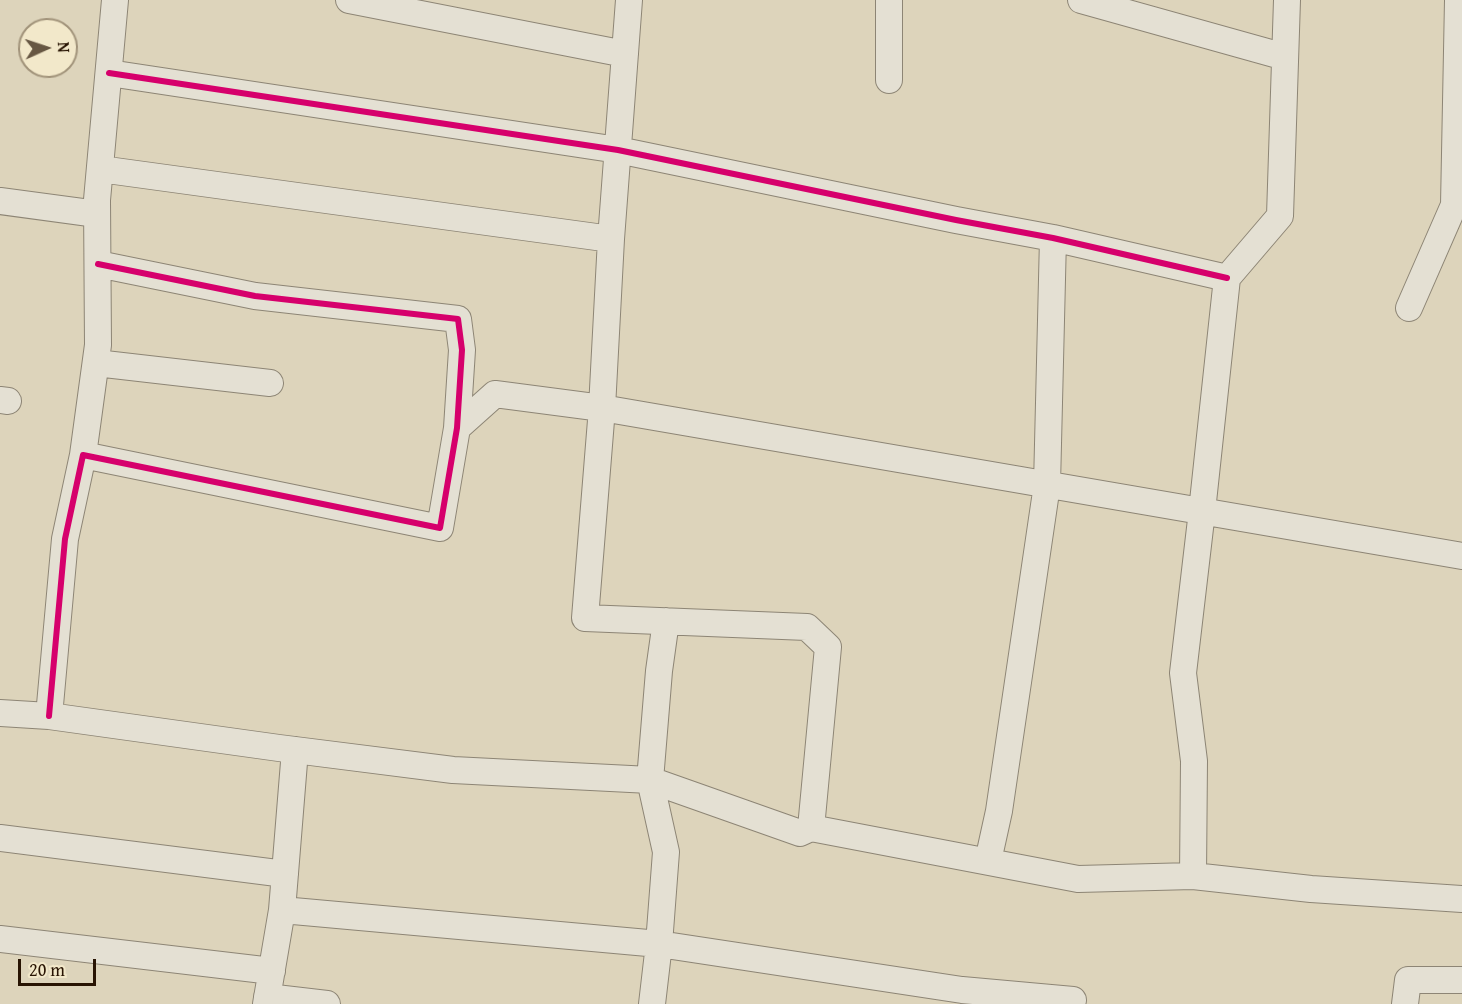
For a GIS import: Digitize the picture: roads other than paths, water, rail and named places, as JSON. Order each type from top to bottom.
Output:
[{"type":"street","points":[[49,716],[65,539],[83,455],[98,345],[97,200],[115,0]]},
{"type":"street","points":[[349,0],[625,54]]},
{"type":"street","points":[[628,0],[602,408],[585,618],[807,627],[828,646],[811,828]]},
{"type":"street","points":[[889,0],[889,80]]},
{"type":"street","points":[[1081,0],[1285,57]]},
{"type":"street","points":[[1193,876],[1194,761],[1183,672],[1227,278],[1280,216],[1287,0]]},
{"type":"street","points":[[1409,308],[1454,205],[1459,151],[1458,0]]},
{"type":"street","points":[[109,73],[618,150],[945,218],[1053,238],[1227,278]]},
{"type":"street","points":[[100,169],[611,239]]},
{"type":"street","points":[[0,201],[97,214]]},
{"type":"street","points":[[988,861],[999,811],[1047,485],[1053,238]]},
{"type":"street","points":[[83,455],[440,528],[457,428],[462,350],[458,319],[255,296],[98,264]]},
{"type":"street","points":[[96,363],[270,383]]},
{"type":"street","points":[[457,428],[495,394],[602,408],[1462,556]]},
{"type":"street","points":[[652,1004],[666,852],[650,780],[659,671],[666,621]]},
{"type":"street","points":[[0,713],[49,716],[453,770],[650,780],[800,833],[811,828],[1078,879],[1193,876],[1311,889],[1462,899]]},
{"type":"street","points":[[295,750],[282,910],[267,1001],[327,1004]]},
{"type":"street","points":[[0,838],[285,874]]},
{"type":"street","points":[[282,910],[659,944],[962,990],[1073,1000]]},
{"type":"street","points":[[0,939],[272,971]]},
{"type":"street","points":[[1405,1004],[1408,980],[1462,980]]}]
